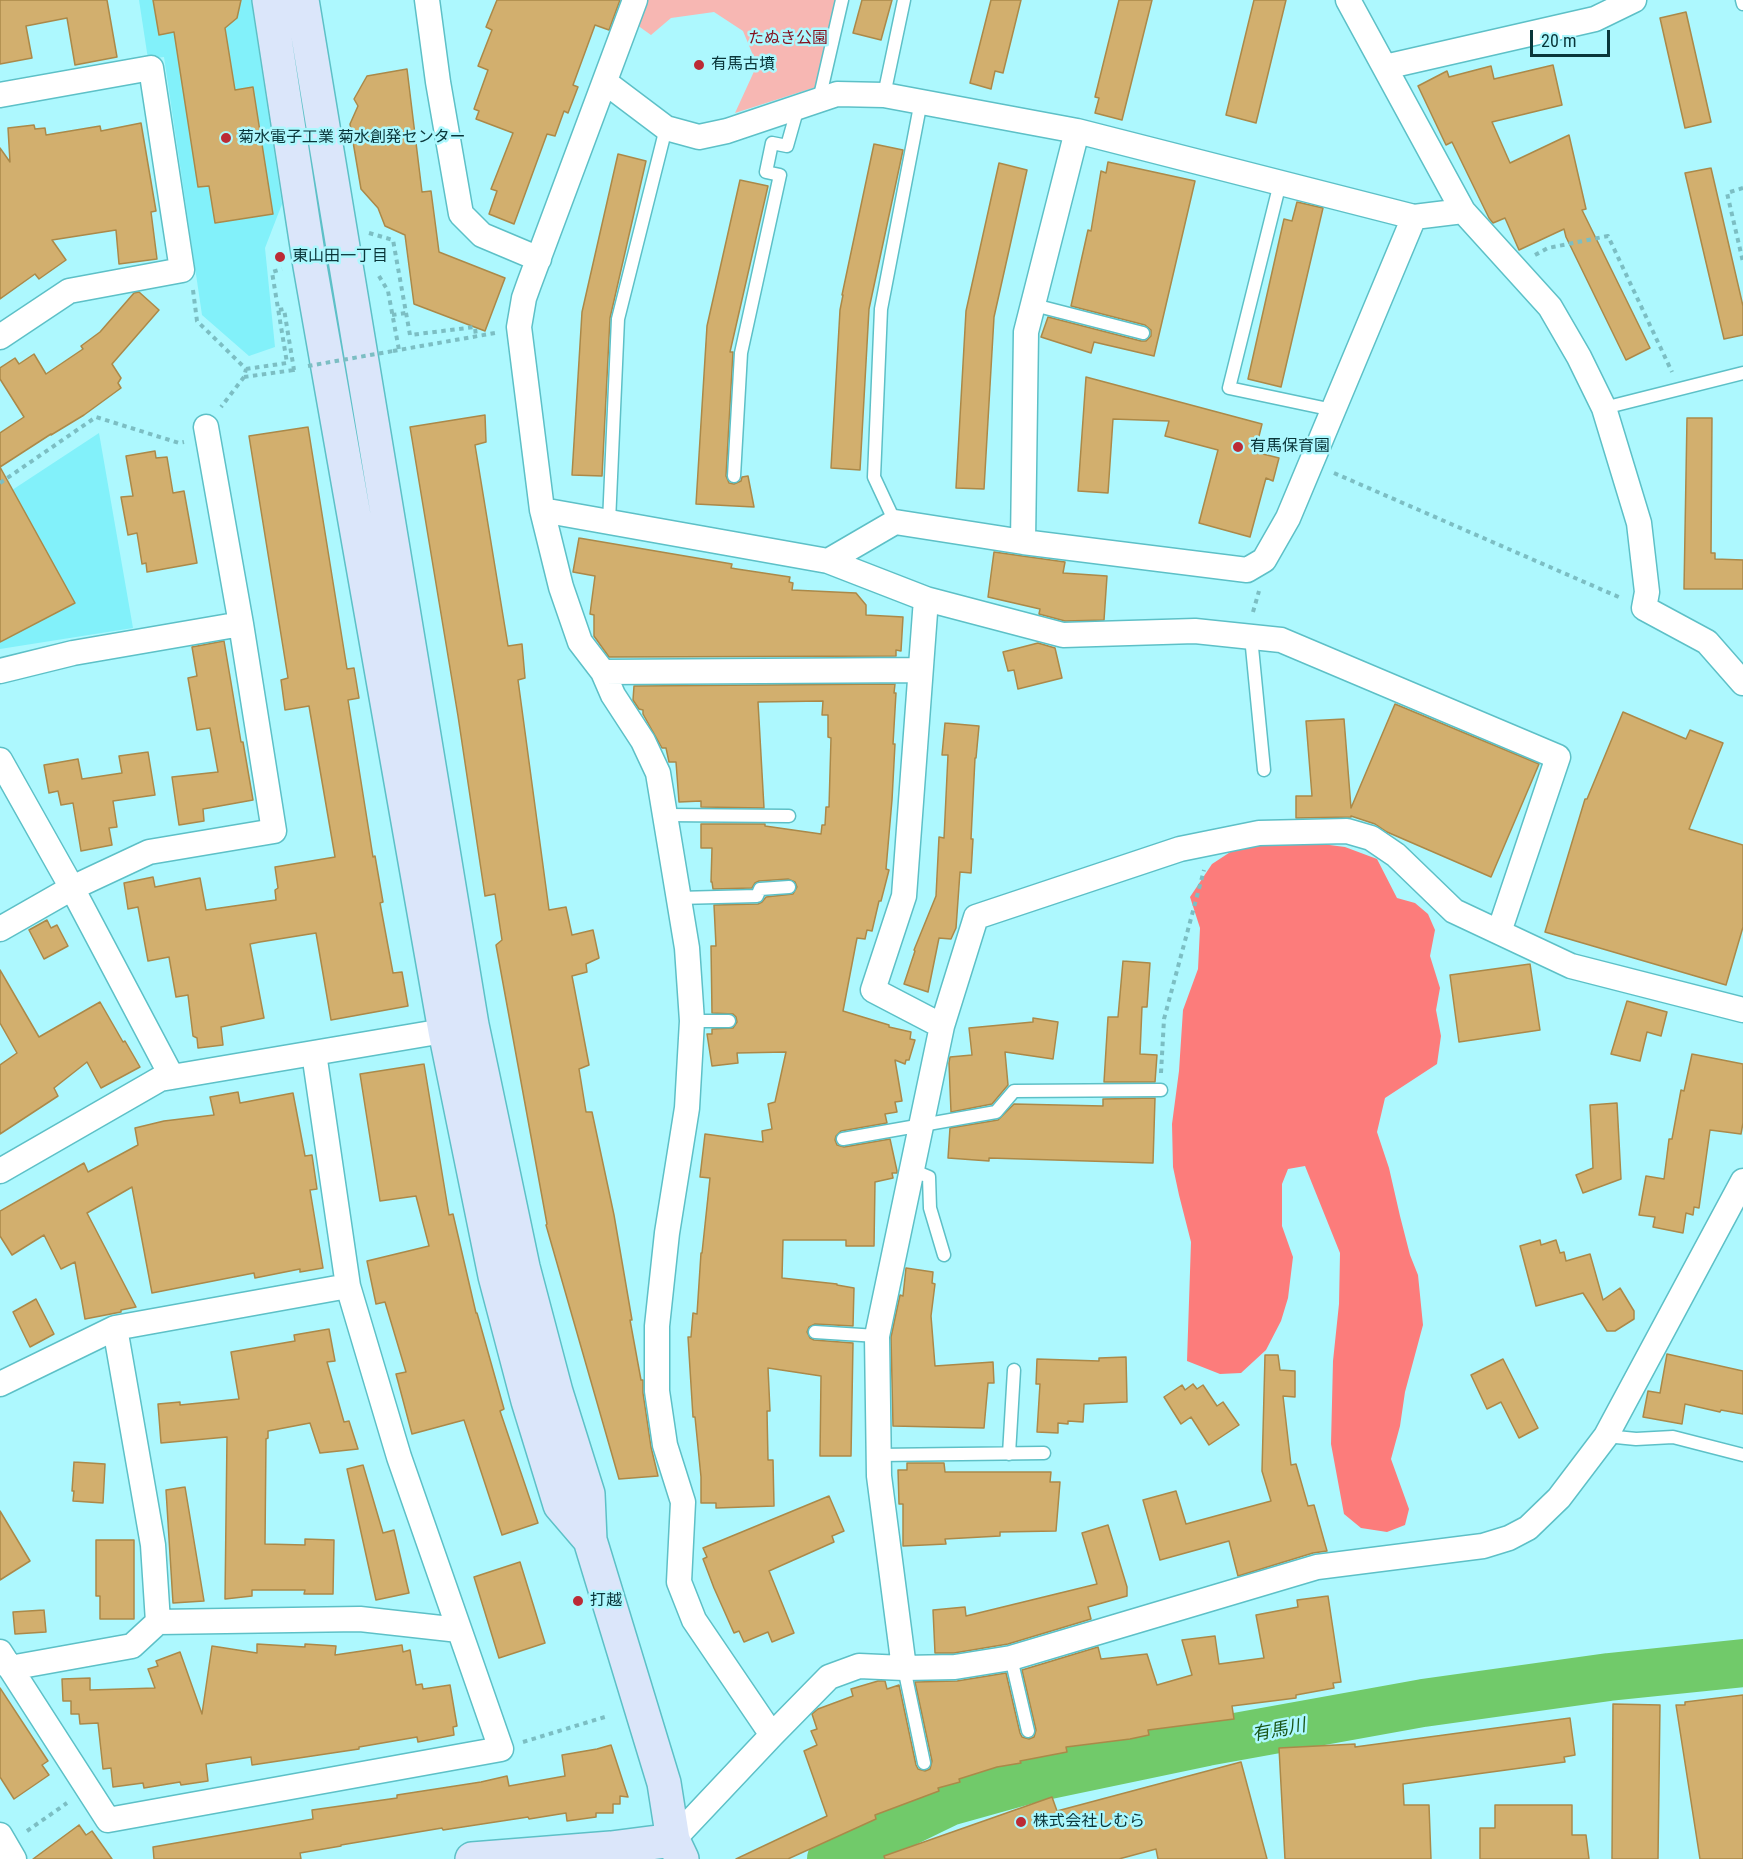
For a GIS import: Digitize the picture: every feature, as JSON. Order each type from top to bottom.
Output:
[{"type":"street","points":[[269,0],[312,278],[459,1028],[556,1392],[588,1494],[590,1540],[664,1783],[678,1850]]},
{"type":"street","points":[[302,0],[459,1028]]},
{"type":"street","points":[[427,0],[438,82],[461,214],[482,235],[539,259]]},
{"type":"street","points":[[635,0],[524,298],[519,327],[542,510],[561,587],[580,642],[603,672],[613,695],[643,741],[658,773],[687,948],[692,1021],[687,1108],[657,1326],[657,1392],[665,1445],[683,1502],[679,1582],[694,1620],[772,1735]]},
{"type":"street","points":[[1348,0],[1463,211],[1550,308],[1579,357],[1604,408],[1639,523],[1647,592],[1644,608],[1707,642],[1743,683]]},
{"type":"street","points":[[1385,68],[1595,19],[1634,0]]},
{"type":"street","points":[[0,95],[151,68],[182,270],[69,291],[0,338]]},
{"type":"street","points":[[605,82],[666,128],[699,137],[727,131],[837,94],[884,95],[1077,131],[1414,217],[1463,211]]},
{"type":"street","points":[[1023,542],[1026,332],[1077,131]]},
{"type":"street","points":[[828,561],[895,522],[1023,542],[1247,570],[1264,560],[1288,518],[1414,217]]},
{"type":"street","points":[[0,929],[72,888],[149,852],[274,831],[241,624],[206,427]]},
{"type":"street","points":[[542,510],[828,561],[926,599],[1063,635],[1195,631],[1281,640],[1558,758],[1499,932]]},
{"type":"street","points":[[926,599],[904,896],[873,990],[942,1026]]},
{"type":"street","points":[[0,671],[73,653],[241,624]]},
{"type":"street","points":[[603,672],[920,669]]},
{"type":"street","points":[[0,760],[72,888],[172,1077]]},
{"type":"street","points":[[904,1668],[879,1476],[877,1336],[942,1026],[976,917],[1180,849],[1259,833],[1347,831],[1371,838],[1396,855],[1454,911],[1571,966],[1743,1010]]},
{"type":"street","points":[[0,1172],[160,1079],[459,1028]]},
{"type":"street","points":[[314,1053],[348,1286],[399,1457],[501,1749],[108,1820],[5,1660],[132,1646],[158,1622],[360,1619],[459,1630]]},
{"type":"street","points":[[678,1850],[772,1735],[829,1677],[859,1666],[955,1667],[1011,1658],[1317,1567],[1483,1546],[1509,1538],[1528,1528],[1559,1498],[1606,1436],[1743,1180]]},
{"type":"street","points":[[0,1384],[115,1328],[348,1286]]},
{"type":"street","points":[[115,1328],[153,1545],[158,1622]]},
{"type":"street","points":[[0,1835],[14,1859]]},
{"type":"street","points":[[472,1859],[611,1848],[678,1850]]},
{"type":"lane","points":[[734,476],[741,353],[780,175],[766,172],[772,143],[787,146],[808,104],[842,0]]},
{"type":"lane","points":[[884,95],[904,0]]},
{"type":"lane","points":[[895,522],[874,477],[881,309],[921,101]]},
{"type":"lane","points":[[609,522],[618,319],[666,128]]},
{"type":"lane","points":[[1280,183],[1229,388],[1333,410]]},
{"type":"lane","points":[[1034,304],[1143,333]]},
{"type":"lane","points":[[1604,408],[1743,373]]},
{"type":"lane","points":[[1247,636],[1264,770]]},
{"type":"lane","points":[[665,815],[789,816]]},
{"type":"lane","points":[[678,898],[757,896],[760,889],[789,887]]},
{"type":"lane","points":[[692,1021],[729,1021]]},
{"type":"lane","points":[[843,1139],[996,1112],[1014,1091],[1161,1090]]},
{"type":"lane","points":[[912,1170],[928,1177],[930,1208],[944,1256]]},
{"type":"lane","points":[[815,1332],[877,1336]]},
{"type":"lane","points":[[1010,1455],[1014,1370]]},
{"type":"lane","points":[[1606,1436],[1636,1439],[1673,1437],[1743,1455]]},
{"type":"lane","points":[[878,1455],[1044,1453]]},
{"type":"lane","points":[[1011,1658],[1028,1731]]},
{"type":"lane","points":[[904,1668],[924,1763]]},
{"type":"path","points":[[1743,188],[1727,193],[1743,262]]},
{"type":"path","points":[[369,233],[393,240],[410,335],[475,327],[476,337]]},
{"type":"path","points":[[1512,266],[1548,248],[1608,236],[1680,389]]},
{"type":"path","points":[[182,270],[192,281],[197,321],[246,369]]},
{"type":"path","points":[[246,369],[287,363],[272,272]]},
{"type":"path","points":[[378,275],[388,291],[399,350]]},
{"type":"path","points":[[279,310],[284,309],[294,370]]},
{"type":"path","points":[[392,315],[406,313]]},
{"type":"path","points":[[244,377],[476,337],[519,327]]},
{"type":"path","points":[[0,483],[96,417],[179,443],[195,440],[244,377],[246,369]]},
{"type":"path","points":[[1311,463],[1644,608]]},
{"type":"path","points":[[1247,636],[1258,598],[1264,560]]},
{"type":"path","points":[[1161,1090],[1164,1019],[1211,843]]},
{"type":"path","points":[[501,1749],[608,1716]]},
{"type":"path","points":[[24,1833],[72,1799]]},
{"type":"shaded area","points":[[139,0],[251,0],[282,204],[265,248],[275,347],[249,356],[202,315],[164,57],[148,59]]},
{"type":"shaded area","points":[[99,433],[133,628],[0,649],[0,498]]},
{"type":"shaded area","points":[[1314,843],[1345,847],[1377,859],[1397,898],[1415,903],[1428,914],[1435,930],[1430,956],[1440,988],[1436,1010],[1441,1036],[1437,1064],[1385,1098],[1377,1132],[1389,1168],[1410,1255],[1418,1275],[1423,1325],[1405,1392],[1400,1426],[1391,1459],[1409,1509],[1405,1525],[1387,1532],[1361,1528],[1344,1514],[1331,1444],[1333,1361],[1339,1304],[1340,1253],[1305,1166],[1288,1169],[1282,1184],[1282,1226],[1293,1257],[1288,1298],[1281,1321],[1266,1350],[1241,1373],[1220,1374],[1187,1361],[1191,1242],[1173,1167],[1172,1124],[1179,1071],[1183,1010],[1198,969],[1200,928],[1190,897],[1212,864],[1238,847]]},
{"type":"green space","name":"たぬき公園","points":[[647,0],[836,0],[816,87],[735,113],[757,65],[743,31],[714,12],[671,18],[651,35],[637,25]]},
{"type":"building","points":[[0,0],[107,0],[117,57],[75,65],[67,18],[26,26],[32,58],[0,64]]},
{"type":"building","name":"菊水電子工業 菊水創発センター","points":[[153,0],[241,0],[237,18],[225,28],[235,90],[253,87],[273,214],[215,223],[209,186],[198,187],[174,32],[159,35]]},
{"type":"building","points":[[497,0],[620,0],[609,30],[595,25],[573,85],[578,87],[568,113],[564,111],[555,136],[547,134],[514,224],[489,214],[497,191],[491,189],[513,133],[476,119],[479,111],[474,109],[488,70],[478,66],[492,30],[486,27]]},
{"type":"building","points":[[862,0],[892,0],[881,40],[853,33]]},
{"type":"building","points":[[991,0],[1021,0],[1003,73],[995,71],[991,89],[970,83]]},
{"type":"building","points":[[1119,0],[1152,0],[1122,120],[1095,113],[1099,98],[1095,97]]},
{"type":"building","points":[[1254,0],[1286,0],[1256,123],[1226,115]]},
{"type":"building","points":[[1686,12],[1711,122],[1685,128],[1660,18]]},
{"type":"building","points":[[1553,65],[1562,105],[1492,122],[1510,163],[1569,135],[1586,209],[1582,210],[1650,348],[1626,360],[1564,229],[1519,250],[1505,218],[1493,223],[1489,218],[1452,142],[1446,145],[1418,86],[1447,71],[1449,77],[1491,66],[1494,79]]},
{"type":"building","points":[[407,69],[422,192],[431,191],[439,252],[505,278],[485,331],[414,304],[405,235],[385,226],[378,208],[361,189],[350,124],[358,106],[354,99],[367,76]]},
{"type":"building","points":[[141,123],[156,211],[151,212],[157,259],[119,264],[116,230],[52,240],[66,260],[39,279],[35,274],[0,299],[0,148],[10,162],[8,128],[34,125],[35,129],[45,128],[46,135],[100,126],[101,131]]},
{"type":"building","points":[[874,144],[903,150],[869,309],[860,470],[831,468],[840,310]]},
{"type":"building","points":[[618,154],[646,161],[610,318],[602,476],[572,475],[582,312]]},
{"type":"building","points":[[1108,162],[1195,181],[1154,356],[1094,342],[1091,353],[1041,337],[1048,317],[1141,341],[1146,341],[1151,336],[1151,330],[1145,325],[1071,306],[1088,230],[1091,231],[1101,171],[1106,173]]},
{"type":"building","points":[[999,163],[1027,170],[994,317],[984,489],[956,488],[966,311]]},
{"type":"building","points":[[1711,168],[1743,306],[1743,335],[1724,339],[1685,173]]},
{"type":"building","points":[[740,180],[768,186],[730,352],[733,352],[726,476],[729,483],[734,484],[741,481],[742,477],[748,476],[754,507],[696,504],[707,326]]},
{"type":"building","points":[[1297,202],[1323,208],[1281,387],[1248,379],[1284,219],[1292,221]]},
{"type":"building","points":[[139,292],[159,310],[112,364],[121,378],[118,383],[121,388],[84,415],[0,467],[0,433],[24,417],[0,379],[0,368],[15,358],[19,364],[34,354],[46,374],[83,349],[81,346],[100,332],[134,293]]},
{"type":"building","points":[[1086,377],[1262,424],[1255,452],[1279,458],[1273,481],[1266,478],[1250,537],[1199,523],[1218,450],[1165,436],[1169,421],[1113,419],[1108,493],[1078,491]]},
{"type":"building","points":[[485,415],[486,442],[475,445],[508,646],[522,644],[525,678],[518,680],[549,910],[566,907],[572,935],[593,930],[599,958],[586,964],[587,972],[572,976],[589,1065],[579,1069],[586,1112],[592,1112],[614,1215],[632,1320],[630,1320],[641,1380],[643,1380],[651,1447],[658,1476],[619,1479],[546,1225],[496,945],[502,940],[495,894],[485,896],[410,427]]},
{"type":"building","points":[[1687,418],[1712,418],[1711,553],[1715,553],[1715,559],[1743,560],[1743,589],[1684,589]]},
{"type":"building","points":[[308,427],[347,669],[354,668],[359,698],[348,700],[373,857],[375,856],[383,902],[380,903],[393,973],[402,972],[408,1006],[331,1020],[316,933],[250,944],[264,1018],[221,1027],[223,1045],[198,1048],[197,1038],[193,1036],[188,995],[176,997],[169,957],[148,961],[138,907],[128,909],[124,883],[153,877],[155,887],[200,878],[206,910],[276,900],[275,890],[278,888],[275,867],[335,857],[309,706],[285,710],[281,680],[288,678],[249,436]]},
{"type":"building","points":[[155,451],[156,458],[167,457],[173,493],[184,491],[197,563],[147,572],[146,563],[142,564],[137,533],[128,535],[121,497],[133,496],[126,456]]},
{"type":"building","points":[[0,467],[75,603],[0,642]]},
{"type":"building","points":[[579,538],[732,564],[731,568],[790,577],[789,582],[793,583],[792,590],[856,593],[866,605],[866,615],[903,617],[901,651],[896,650],[896,656],[609,657],[594,636],[594,615],[590,614],[595,576],[573,572]]},
{"type":"building","points":[[994,552],[1065,562],[1063,573],[1107,576],[1104,620],[1065,621],[1039,614],[1040,609],[988,597]]},
{"type":"building","points":[[224,641],[253,800],[203,809],[204,821],[179,825],[172,777],[218,772],[210,728],[197,730],[188,678],[197,676],[192,647]]},
{"type":"building","points":[[1038,643],[1055,648],[1062,678],[1018,689],[1014,670],[1008,671],[1003,652]]},
{"type":"building","points":[[895,684],[893,744],[895,744],[886,869],[889,870],[872,931],[867,930],[865,939],[857,938],[843,1011],[911,1032],[910,1039],[915,1040],[909,1060],[906,1060],[905,1064],[895,1060],[902,1101],[895,1102],[897,1112],[885,1114],[887,1123],[841,1131],[835,1140],[837,1145],[844,1147],[890,1139],[897,1173],[892,1173],[893,1178],[875,1182],[874,1246],[846,1246],[846,1240],[783,1240],[782,1278],[854,1288],[853,1326],[815,1324],[809,1327],[807,1332],[814,1340],[853,1343],[851,1456],[820,1456],[821,1376],[768,1368],[770,1411],[767,1411],[768,1460],[773,1460],[774,1506],[716,1508],[716,1503],[701,1503],[701,1477],[695,1417],[693,1417],[688,1337],[691,1337],[693,1313],[697,1314],[701,1253],[710,1178],[700,1177],[705,1134],[763,1142],[762,1131],[772,1129],[768,1104],[775,1102],[786,1052],[737,1053],[738,1063],[712,1066],[707,1034],[712,1034],[712,1029],[733,1028],[737,1022],[733,1014],[712,1013],[711,946],[716,946],[714,905],[758,904],[766,897],[793,894],[797,887],[795,882],[788,879],[759,881],[752,888],[713,889],[711,882],[712,848],[701,848],[701,824],[765,824],[765,826],[821,834],[822,825],[825,825],[826,807],[829,807],[831,738],[828,737],[828,715],[822,715],[823,701],[758,702],[764,808],[701,807],[701,801],[679,802],[676,762],[669,762],[666,748],[662,748],[643,710],[639,709],[633,700],[634,686]]},
{"type":"building","points":[[1395,704],[1539,764],[1491,877],[1387,832],[1375,824],[1351,816],[1296,818],[1296,796],[1312,796],[1306,721],[1344,719],[1351,808]]},
{"type":"building","points":[[1623,712],[1686,739],[1690,730],[1723,743],[1689,829],[1743,845],[1743,927],[1726,985],[1545,932],[1585,799],[1587,799]]},
{"type":"building","points":[[945,723],[979,726],[975,758],[971,873],[960,872],[956,928],[951,939],[939,938],[928,992],[904,984],[914,950],[936,896],[939,837],[944,838],[948,755],[942,755]]},
{"type":"building","points":[[148,752],[155,795],[113,801],[117,827],[109,828],[112,845],[81,851],[73,803],[61,805],[58,791],[49,793],[44,765],[78,759],[82,779],[122,773],[119,756]]},
{"type":"building","points":[[47,920],[51,928],[57,925],[68,946],[44,959],[29,930]]},
{"type":"building","points":[[1123,961],[1150,963],[1147,1007],[1142,1007],[1140,1054],[1157,1055],[1155,1082],[1104,1082],[1108,1017],[1118,1017]]},
{"type":"building","points":[[1530,964],[1540,1030],[1459,1042],[1450,975]]},
{"type":"building","points":[[0,970],[39,1037],[100,1002],[140,1067],[101,1088],[87,1062],[54,1088],[58,1096],[0,1134],[0,1065],[17,1053],[0,1023]]},
{"type":"building","points":[[1627,1001],[1667,1012],[1661,1036],[1647,1032],[1640,1061],[1611,1054]]},
{"type":"building","points":[[1033,1018],[1058,1022],[1053,1059],[1005,1052],[1008,1085],[992,1104],[951,1112],[950,1057],[972,1055],[969,1028],[1033,1022]]},
{"type":"building","points":[[1692,1054],[1743,1064],[1743,1123],[1741,1134],[1710,1130],[1699,1208],[1694,1207],[1693,1215],[1686,1213],[1683,1233],[1653,1227],[1655,1217],[1639,1215],[1646,1176],[1664,1179],[1669,1139],[1672,1139],[1681,1090],[1684,1091]]},
{"type":"building","points":[[424,1064],[449,1215],[453,1214],[476,1313],[504,1409],[500,1411],[538,1523],[502,1535],[464,1420],[412,1434],[396,1374],[406,1372],[385,1302],[376,1304],[367,1261],[429,1246],[416,1196],[380,1201],[360,1074]]},
{"type":"building","points":[[238,1092],[240,1103],[293,1093],[305,1156],[312,1155],[317,1189],[310,1190],[323,1268],[300,1272],[300,1269],[255,1278],[254,1273],[152,1293],[132,1187],[87,1213],[136,1307],[85,1319],[75,1262],[61,1269],[44,1235],[12,1255],[0,1236],[0,1211],[84,1163],[88,1172],[138,1145],[135,1128],[164,1121],[214,1115],[210,1097]]},
{"type":"building","points":[[1155,1098],[1153,1163],[989,1158],[989,1161],[948,1158],[950,1128],[998,1120],[1014,1104],[1103,1106],[1103,1099]]},
{"type":"building","points":[[1617,1103],[1621,1179],[1583,1193],[1576,1175],[1593,1168],[1590,1105]]},
{"type":"building","points":[[1540,1240],[1541,1245],[1556,1240],[1560,1253],[1564,1252],[1566,1261],[1590,1254],[1603,1300],[1620,1288],[1634,1311],[1634,1319],[1615,1331],[1607,1331],[1583,1293],[1536,1306],[1520,1246]]},
{"type":"building","points":[[906,1268],[933,1272],[932,1283],[935,1284],[931,1316],[935,1366],[993,1362],[994,1383],[988,1383],[984,1428],[893,1426],[891,1337],[900,1295],[903,1296]]},
{"type":"building","points":[[36,1299],[54,1334],[30,1347],[13,1312]]},
{"type":"building","points":[[329,1329],[335,1361],[327,1362],[344,1422],[349,1421],[358,1449],[320,1453],[310,1423],[268,1431],[265,1544],[305,1545],[305,1539],[334,1540],[333,1594],[304,1594],[305,1590],[252,1590],[252,1596],[225,1599],[227,1437],[161,1443],[158,1404],[180,1402],[180,1405],[239,1399],[231,1352],[295,1341],[294,1335]]},
{"type":"building","points":[[1667,1354],[1743,1371],[1743,1414],[1721,1410],[1720,1412],[1685,1404],[1682,1424],[1643,1417],[1648,1391],[1660,1393]]},
{"type":"building","points":[[1265,1355],[1278,1355],[1280,1370],[1295,1371],[1295,1397],[1283,1396],[1291,1465],[1296,1464],[1308,1506],[1314,1505],[1327,1551],[1313,1553],[1238,1576],[1229,1541],[1160,1560],[1143,1500],[1176,1491],[1186,1524],[1271,1501],[1262,1471]]},
{"type":"building","points":[[1126,1357],[1127,1402],[1084,1404],[1083,1422],[1058,1423],[1058,1433],[1037,1432],[1040,1384],[1036,1384],[1037,1359],[1099,1361],[1099,1358]]},
{"type":"building","points":[[1503,1359],[1538,1428],[1519,1438],[1501,1402],[1487,1409],[1471,1375]]},
{"type":"building","points":[[1193,1384],[1197,1389],[1203,1385],[1217,1406],[1223,1402],[1239,1425],[1209,1445],[1191,1417],[1181,1424],[1164,1397],[1182,1385],[1185,1390]]},
{"type":"building","points":[[74,1462],[105,1464],[103,1503],[73,1501]]},
{"type":"building","points":[[907,1463],[944,1463],[945,1472],[1051,1472],[1050,1482],[1060,1482],[1056,1531],[1000,1532],[1000,1536],[945,1539],[946,1544],[903,1546],[903,1504],[899,1504],[898,1470],[907,1470]]},
{"type":"building","points":[[363,1465],[383,1533],[394,1530],[409,1593],[376,1600],[347,1469]]},
{"type":"building","points":[[185,1487],[204,1601],[173,1603],[166,1490]]},
{"type":"building","points":[[829,1496],[844,1531],[832,1536],[834,1542],[769,1571],[794,1633],[772,1642],[768,1632],[744,1642],[739,1631],[734,1633],[714,1588],[703,1559],[707,1557],[703,1548]]},
{"type":"building","points":[[0,1511],[30,1561],[0,1580]]},
{"type":"building","points":[[1108,1525],[1127,1587],[1127,1596],[1088,1607],[1091,1619],[1008,1644],[954,1653],[935,1653],[933,1610],[965,1607],[966,1616],[1097,1584],[1082,1533]]},
{"type":"building","points":[[96,1540],[134,1540],[134,1619],[100,1619],[100,1596],[96,1596]]},
{"type":"building","points":[[520,1562],[545,1643],[499,1658],[474,1577]]},
{"type":"building","points":[[1328,1596],[1341,1682],[1333,1683],[1334,1688],[1296,1695],[1296,1698],[1232,1706],[1234,1719],[1148,1730],[1149,1735],[1130,1739],[1066,1747],[1067,1752],[1020,1761],[1021,1763],[997,1767],[959,1779],[960,1782],[938,1788],[939,1791],[875,1815],[876,1819],[788,1859],[736,1859],[827,1816],[804,1751],[817,1745],[811,1731],[817,1729],[812,1714],[818,1709],[853,1696],[851,1689],[878,1681],[885,1681],[887,1689],[899,1685],[916,1765],[918,1769],[925,1771],[930,1769],[932,1761],[915,1682],[957,1681],[1006,1673],[1020,1733],[1022,1737],[1029,1739],[1034,1737],[1036,1730],[1022,1670],[1098,1647],[1101,1659],[1147,1654],[1157,1685],[1192,1675],[1182,1640],[1215,1636],[1219,1664],[1264,1658],[1256,1615],[1298,1607],[1297,1600]]},
{"type":"building","points":[[44,1610],[46,1632],[15,1634],[13,1612]]},
{"type":"building","points":[[257,1644],[336,1646],[335,1655],[402,1645],[403,1652],[410,1650],[416,1685],[422,1684],[423,1689],[450,1685],[457,1726],[453,1727],[454,1735],[418,1742],[417,1737],[359,1747],[359,1749],[252,1765],[251,1757],[206,1764],[208,1781],[181,1785],[180,1782],[144,1788],[143,1783],[113,1787],[111,1768],[103,1769],[98,1723],[80,1724],[79,1714],[71,1714],[71,1701],[63,1701],[62,1679],[90,1678],[90,1690],[155,1688],[148,1669],[158,1666],[156,1661],[180,1652],[202,1714],[212,1646],[257,1653]]},
{"type":"building","points":[[0,1688],[48,1761],[42,1765],[49,1775],[14,1799],[0,1777]]},
{"type":"building","points":[[1743,1695],[1743,1859],[1700,1859],[1676,1705]]},
{"type":"building","points":[[1613,1704],[1660,1705],[1658,1859],[1612,1859]]},
{"type":"building","points":[[1570,1718],[1575,1755],[1564,1757],[1565,1762],[1403,1784],[1404,1805],[1429,1805],[1431,1859],[1285,1859],[1279,1748],[1355,1744],[1355,1747]]},
{"type":"building","points":[[611,1745],[628,1797],[620,1796],[620,1804],[613,1804],[613,1813],[596,1813],[596,1817],[567,1821],[566,1813],[443,1830],[442,1828],[300,1853],[301,1859],[154,1859],[153,1847],[313,1819],[312,1810],[397,1798],[397,1795],[507,1776],[509,1786],[565,1776],[562,1755]]},
{"type":"building","points":[[1241,1762],[1267,1859],[1158,1859],[1156,1849],[1119,1859],[885,1859],[884,1856],[1052,1797],[1057,1811]]},
{"type":"building","points":[[1495,1805],[1572,1805],[1572,1835],[1586,1835],[1589,1859],[1480,1859],[1480,1828],[1495,1828]]},
{"type":"building","points":[[79,1825],[86,1835],[92,1831],[112,1859],[33,1859]]},
{"type":"waterway","name":"有馬川","points":[[831,1859],[949,1802],[1035,1778],[1207,1742],[1423,1703],[1609,1677],[1743,1663]]},
{"type":"place","name":"有馬古墳","points":[[699,65]]},
{"type":"place","name":"菊水電子工業 菊水創発センター","points":[[226,138]]},
{"type":"place","name":"東山田一丁目","points":[[280,257]]},
{"type":"place","name":"有馬保育園","points":[[1238,447]]},
{"type":"place","name":"打越","points":[[578,1601]]},
{"type":"place","name":"株式会社しむら","points":[[1021,1822]]}]
